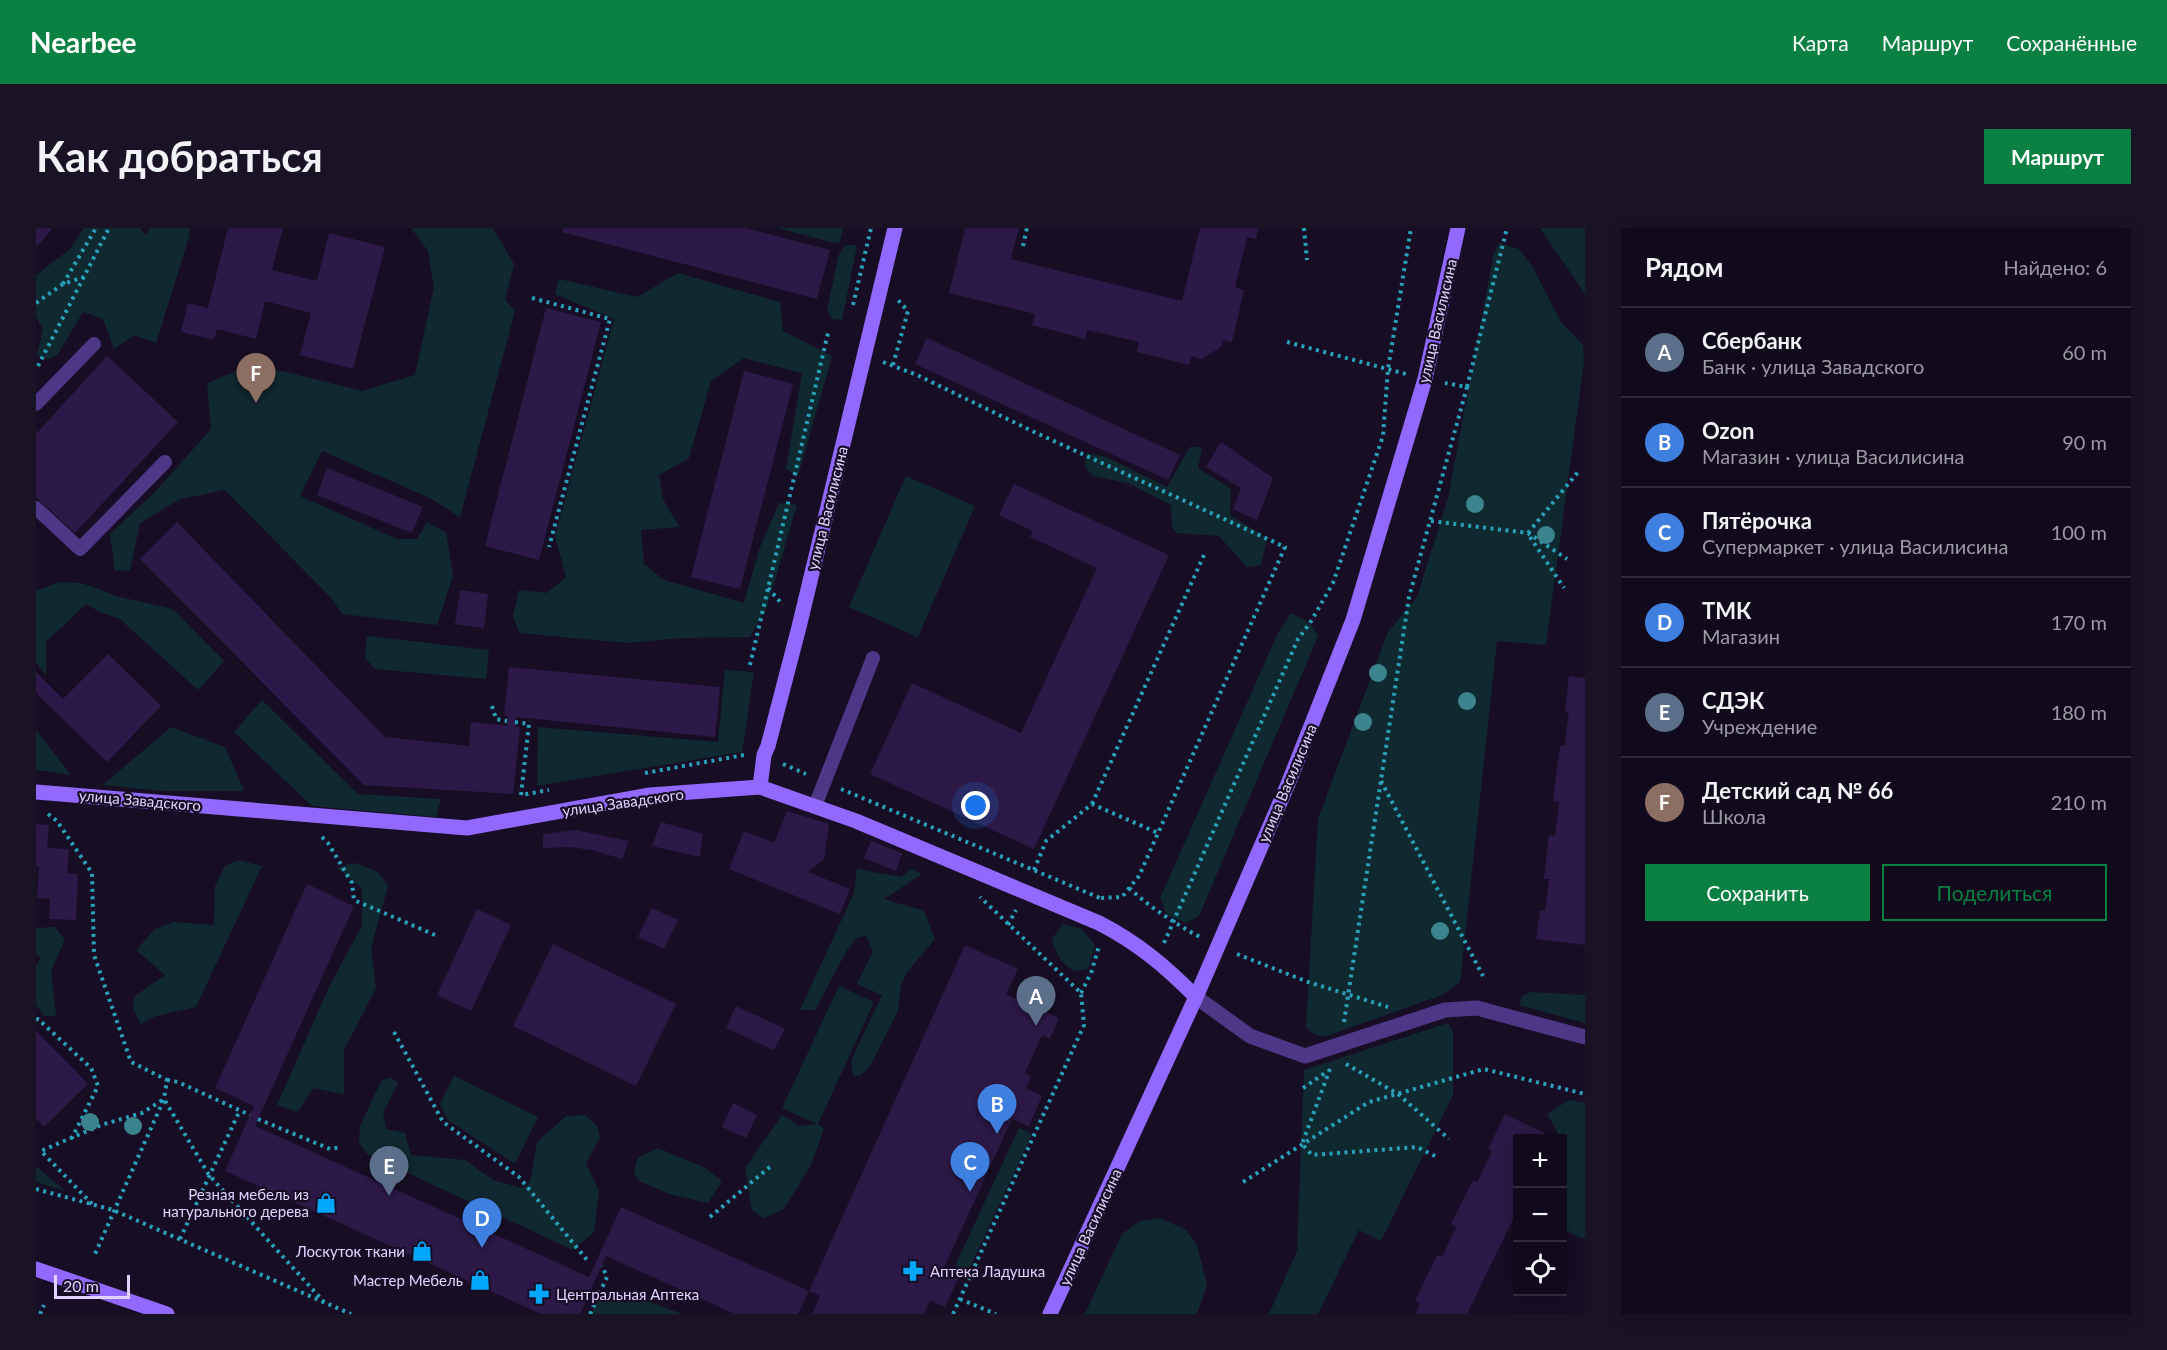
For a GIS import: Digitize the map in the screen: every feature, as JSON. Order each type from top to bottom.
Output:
[{"type":"street","name":"улица Василисина","points":[[760,787],[764,755],[799,627],[895,228]]},
{"type":"street","name":"улица Василисина","points":[[1050,1314],[1196,997],[1288,784],[1353,620],[1425,379],[1458,228]]},
{"type":"street","name":"улица Завадского","points":[[36,792],[466,828],[650,795],[760,787],[856,821],[1099,923],[1128,938],[1196,997]]},
{"type":"street","points":[[1196,997],[1250,1036],[1305,1056],[1444,1010],[1477,1008],[1585,1037]]},
{"type":"street","points":[[36,1269],[167,1314]]},
{"type":"lane","points":[[36,404],[94,344]]},
{"type":"lane","points":[[36,508],[80,549],[165,462]]},
{"type":"lane","points":[[815,806],[873,658]]},
{"type":"path","points":[[63,284],[96,228]]},
{"type":"path","points":[[38,366],[110,228]]},
{"type":"path","points":[[1023,246],[1027,228]]},
{"type":"path","points":[[1304,228],[1307,260]]},
{"type":"path","points":[[1157,961],[1298,639],[1333,583],[1383,436],[1388,369],[1411,228]]},
{"type":"path","points":[[1302,1144],[1341,1044],[1409,597],[1467,387],[1507,228]]},
{"type":"path","points":[[36,303],[63,284],[85,277]]},
{"type":"path","points":[[532,298],[610,319],[549,548]]},
{"type":"path","points":[[750,665],[828,333]]},
{"type":"path","points":[[1287,342],[1425,379],[1467,387]]},
{"type":"path","points":[[864,355],[917,375],[1030,430],[1285,547],[1139,876],[1122,897],[1100,898]]},
{"type":"path","points":[[1528,533],[1578,472]]},
{"type":"path","points":[[1431,521],[1528,533],[1567,559]]},
{"type":"path","points":[[1528,533],[1564,588]]},
{"type":"path","points":[[1039,858],[1046,841],[1092,804],[1204,555]]},
{"type":"path","points":[[492,706],[496,719],[507,721]]},
{"type":"path","points":[[1381,781],[1483,976]]},
{"type":"path","points":[[1092,804],[1158,833]]},
{"type":"path","points":[[43,810],[57,822],[92,873],[94,955],[131,1062],[167,1080],[177,1082],[250,1114]]},
{"type":"path","points":[[297,813],[328,843],[352,883],[354,900],[435,935]]},
{"type":"path","points":[[953,1314],[1084,1024],[1081,993],[979,895]]},
{"type":"path","points":[[1308,982],[1400,1010],[1412,1021]]},
{"type":"path","points":[[36,1020],[38,1019],[91,1068],[98,1086],[71,1138]]},
{"type":"path","points":[[953,1314],[1084,1024]]},
{"type":"path","points":[[394,1032],[443,1122],[519,1177],[587,1260]]},
{"type":"path","points":[[1335,1059],[1398,1094],[1449,1139]]},
{"type":"path","points":[[1244,1182],[1369,1102],[1484,1069],[1585,1094]]},
{"type":"path","points":[[1303,1088],[1330,1070]]},
{"type":"path","points":[[95,1254],[164,1099],[167,1080]]},
{"type":"path","points":[[92,1204],[41,1151],[101,1125],[142,1113],[164,1099]]},
{"type":"path","points":[[164,1099],[209,1175],[324,1302]]},
{"type":"path","points":[[180,1239],[240,1110]]},
{"type":"path","points":[[258,1119],[330,1149],[341,1147]]},
{"type":"path","points":[[1302,1144],[1312,1155],[1417,1147],[1439,1158]]},
{"type":"path","points":[[710,1217],[771,1166]]},
{"type":"path","points":[[36,1189],[113,1210],[351,1314]]},
{"type":"path","points":[[590,1314],[607,1277],[602,1266]]},
{"type":"path","points":[[960,1299],[996,1314]]},
{"type":"path","points":[[40,1314],[44,1305]]},
{"type":"shaded area","points":[[84,228],[140,228],[146,235],[150,228],[190,228],[156,343],[134,335],[114,349],[103,319],[83,312],[58,354],[49,359],[37,355],[43,328],[36,317],[36,275],[69,250]]},
{"type":"shaded area","points":[[411,228],[493,228],[514,264],[505,300],[515,311],[460,517],[430,498],[322,451],[300,496],[397,539],[417,539],[427,523],[446,532],[453,575],[437,625],[342,614],[332,599],[225,490],[180,499],[140,523],[130,570],[115,571],[110,534],[155,492],[211,429],[207,383],[254,364],[362,391],[415,375],[434,287],[428,251]]},
{"type":"shaded area","points":[[777,228],[843,228],[839,244]]},
{"type":"shaded area","points":[[1540,228],[1585,228],[1585,294]]},
{"type":"shaded area","points":[[1499,243],[1519,249],[1532,266],[1561,322],[1583,345],[1584,361],[1546,645],[1497,641],[1460,982],[1442,995],[1327,1036],[1317,1035],[1306,1027],[1318,819],[1388,632],[1417,597],[1448,498],[1494,253]]},
{"type":"shaded area","points":[[846,245],[857,245],[842,320],[832,319],[827,310],[839,254]]},
{"type":"shaded area","points":[[678,273],[780,302],[783,331],[832,356],[798,476],[786,469],[802,373],[744,358],[711,381],[689,458],[659,475],[663,499],[679,527],[641,530],[644,564],[664,580],[744,603],[759,550],[779,503],[797,505],[767,607],[750,637],[681,638],[628,643],[519,633],[513,616],[519,590],[547,593],[566,577],[555,536],[614,319],[555,294],[559,279],[637,297]]},
{"type":"shaded area","points":[[1190,447],[1202,447],[1198,468],[1231,489],[1230,515],[1267,538],[1261,565],[1247,567],[1219,536],[1177,533],[1172,527],[1171,505],[1128,483],[1093,476],[1085,467],[1086,453],[1106,457],[1167,487]]},
{"type":"shaded area","points":[[906,476],[975,506],[918,637],[849,607]]},
{"type":"shaded area","points":[[59,582],[81,583],[120,597],[173,609],[224,661],[198,690],[120,619],[86,604],[46,642],[46,675],[36,662],[36,591]]},
{"type":"shaded area","points":[[1291,613],[1310,623],[1318,636],[1199,916],[1186,923],[1167,915],[1160,898],[1278,633]]},
{"type":"shaded area","points":[[367,636],[489,650],[486,679],[375,669],[365,658]]},
{"type":"shaded area","points":[[725,670],[754,672],[742,752],[537,786],[538,727],[718,742]]},
{"type":"shaded area","points":[[262,700],[358,794],[441,799],[436,817],[312,806],[234,732]]},
{"type":"shaded area","points":[[171,727],[225,747],[244,791],[162,791],[103,785]]},
{"type":"shaded area","points":[[36,730],[71,775],[36,770]]},
{"type":"shaded area","points":[[237,860],[262,866],[196,1007],[156,1016],[141,1024],[133,1008],[135,996],[165,975],[136,950],[155,929],[175,922],[214,925],[215,886],[225,866]]},
{"type":"shaded area","points":[[354,863],[377,871],[388,886],[371,948],[376,988],[344,1050],[344,1094],[313,1088],[298,1112],[277,1105],[330,985],[362,926],[362,888],[337,868]]},
{"type":"shaded area","points":[[857,869],[901,877],[911,869],[922,874],[884,899],[924,911],[935,939],[907,972],[901,985],[898,1011],[869,1068],[860,1076],[853,1075],[851,1061],[882,995],[857,984],[873,952],[866,936],[858,937],[847,950],[815,1010],[800,1010],[854,893]]},
{"type":"shaded area","points":[[1063,924],[1082,929],[1095,945],[1088,969],[1072,970],[1057,954],[1052,939]]},
{"type":"shaded area","points":[[55,927],[65,940],[51,971],[56,1016],[44,1016],[36,1005],[36,966],[41,957],[36,954],[36,928]]},
{"type":"shaded area","points":[[839,986],[874,1002],[818,1124],[824,1129],[810,1167],[783,1210],[763,1218],[752,1210],[745,1168],[782,1115],[799,1126],[817,1124],[782,1108]]},
{"type":"shaded area","points":[[1531,992],[1585,995],[1585,1023],[1519,1005],[1522,996]]},
{"type":"shaded area","points":[[1448,1023],[1453,1032],[1453,1095],[1381,1241],[1359,1230],[1318,1314],[1269,1314],[1297,1251],[1304,1070]]},
{"type":"shaded area","points":[[454,1076],[538,1117],[515,1164],[448,1120],[440,1104]]},
{"type":"shaded area","points":[[390,1077],[398,1083],[383,1113],[386,1129],[405,1133],[411,1155],[465,1160],[493,1180],[522,1188],[530,1182],[537,1142],[566,1116],[585,1115],[597,1126],[600,1137],[586,1163],[599,1191],[594,1232],[573,1250],[367,1154],[359,1142],[360,1126],[381,1081]]},
{"type":"shaded area","points":[[1569,1100],[1585,1103],[1585,1237],[1581,1238],[1567,1231],[1567,1134],[1558,1134],[1547,1114]]},
{"type":"shaded area","points":[[1019,1128],[1032,1134],[968,1272],[955,1266]]},
{"type":"shaded area","points":[[658,1148],[705,1168],[722,1181],[708,1203],[670,1194],[639,1181],[634,1172],[638,1158]]},
{"type":"shaded area","points":[[36,1166],[65,1191],[36,1182]]},
{"type":"shaded area","points":[[1160,1218],[1186,1230],[1197,1245],[1207,1285],[1197,1314],[1085,1314],[1122,1234],[1140,1221]]},
{"type":"shaded area","points":[[608,1291],[631,1295],[682,1314],[591,1314],[596,1304]]},
{"type":"building","points":[[36,228],[53,228],[36,248]]},
{"type":"building","points":[[228,228],[283,228],[272,270],[317,281],[329,233],[385,247],[353,369],[300,355],[311,313],[265,301],[256,339],[217,329],[214,340],[181,332],[188,303],[208,308]]},
{"type":"building","points":[[563,228],[746,228],[830,250],[817,299],[562,232]]},
{"type":"building","points":[[965,228],[1019,228],[1011,259],[1182,301],[1200,228],[1258,228],[1256,239],[1247,237],[1235,287],[1244,290],[1232,342],[1223,340],[1221,347],[1202,359],[1191,356],[1189,365],[1137,352],[1139,342],[1087,330],[1086,339],[1032,325],[1035,314],[949,293]]},
{"type":"building","points":[[546,308],[601,322],[539,560],[485,546]]},
{"type":"building","points":[[927,338],[1180,455],[1168,480],[915,364]]},
{"type":"building","points":[[107,356],[178,422],[75,533],[36,497],[36,434]]},
{"type":"building","points":[[744,371],[793,384],[740,589],[691,577]]},
{"type":"building","points":[[1221,442],[1273,478],[1257,520],[1233,509],[1241,488],[1206,467]]},
{"type":"building","points":[[327,468],[423,507],[412,533],[317,495]]},
{"type":"building","points":[[1014,484],[1169,555],[1034,849],[870,774],[912,683],[1021,733],[1097,568],[1030,537],[1033,531],[999,515]]},
{"type":"building","points":[[177,522],[385,737],[469,746],[471,722],[507,726],[508,716],[504,715],[509,667],[720,687],[715,737],[516,717],[515,727],[520,727],[513,794],[364,785],[140,559]]},
{"type":"building","points":[[460,590],[488,594],[484,628],[455,624]]},
{"type":"building","points":[[108,654],[161,706],[107,762],[36,693],[36,672],[63,699]]},
{"type":"building","points":[[1569,676],[1585,678],[1585,945],[1536,939],[1540,910],[1545,911],[1549,879],[1544,879],[1549,835],[1555,836],[1559,802],[1553,801],[1560,746],[1565,746],[1569,713],[1565,712]]},
{"type":"building","points":[[787,811],[829,824],[824,859],[808,872],[850,889],[840,914],[729,869],[744,831],[774,843]]},
{"type":"building","points":[[661,822],[703,834],[700,857],[652,846]]},
{"type":"building","points":[[36,824],[49,825],[47,848],[69,849],[67,873],[78,874],[76,920],[49,919],[50,899],[37,898],[39,866],[36,866]]},
{"type":"building","points":[[575,830],[629,841],[622,859],[592,850],[569,847],[543,848],[543,834]]},
{"type":"building","points":[[871,841],[902,853],[896,871],[864,858]]},
{"type":"building","points":[[307,884],[354,906],[255,1126],[589,1277],[621,1207],[809,1291],[798,1314],[735,1314],[606,1256],[580,1314],[541,1314],[225,1171],[254,1106],[215,1088]]},
{"type":"building","points":[[652,908],[678,920],[664,949],[638,937]]},
{"type":"building","points":[[477,909],[511,925],[471,1011],[437,995]]},
{"type":"building","points":[[553,944],[676,1004],[636,1086],[513,1026]]},
{"type":"building","points":[[965,945],[1018,969],[1006,994],[1059,1018],[1050,1039],[1042,1035],[1025,1073],[1031,1077],[1026,1088],[1042,1096],[1029,1126],[1012,1119],[942,1272],[958,1279],[945,1307],[930,1300],[924,1314],[812,1314],[820,1296],[809,1291]]},
{"type":"building","points":[[736,1006],[785,1029],[774,1050],[726,1028]]},
{"type":"building","points":[[36,1031],[88,1084],[44,1127],[36,1118]]},
{"type":"building","points":[[733,1103],[757,1115],[746,1138],[722,1127]]},
{"type":"building","points":[[1505,1114],[1546,1134],[1513,1134],[1513,1219],[1467,1314],[1415,1314],[1420,1304],[1415,1301],[1437,1255],[1442,1257],[1456,1227],[1451,1224],[1473,1180],[1477,1182],[1484,1168],[1492,1151],[1488,1149]]},
{"type":"place","name":"Детский сад № 66","points":[[256,403]]},
{"type":"place","name":"Сбербанк","points":[[1036,1026]]},
{"type":"place","name":"Ozon","points":[[997,1134]]},
{"type":"place","name":"Пятёрочка","points":[[970,1192]]},
{"type":"place","name":"СДЭК","points":[[389,1196]]},
{"type":"place","name":"Резная мебель из натурального дерева","points":[[326,1203]]},
{"type":"place","name":"ТМК","points":[[482,1248]]},
{"type":"place","name":"Лоскуток ткани","points":[[422,1251]]},
{"type":"place","name":"Аптека Ладушка","points":[[913,1271]]},
{"type":"place","name":"Мастер Мебель","points":[[480,1280]]},
{"type":"place","name":"Центральная Аптека","points":[[539,1294]]}]
